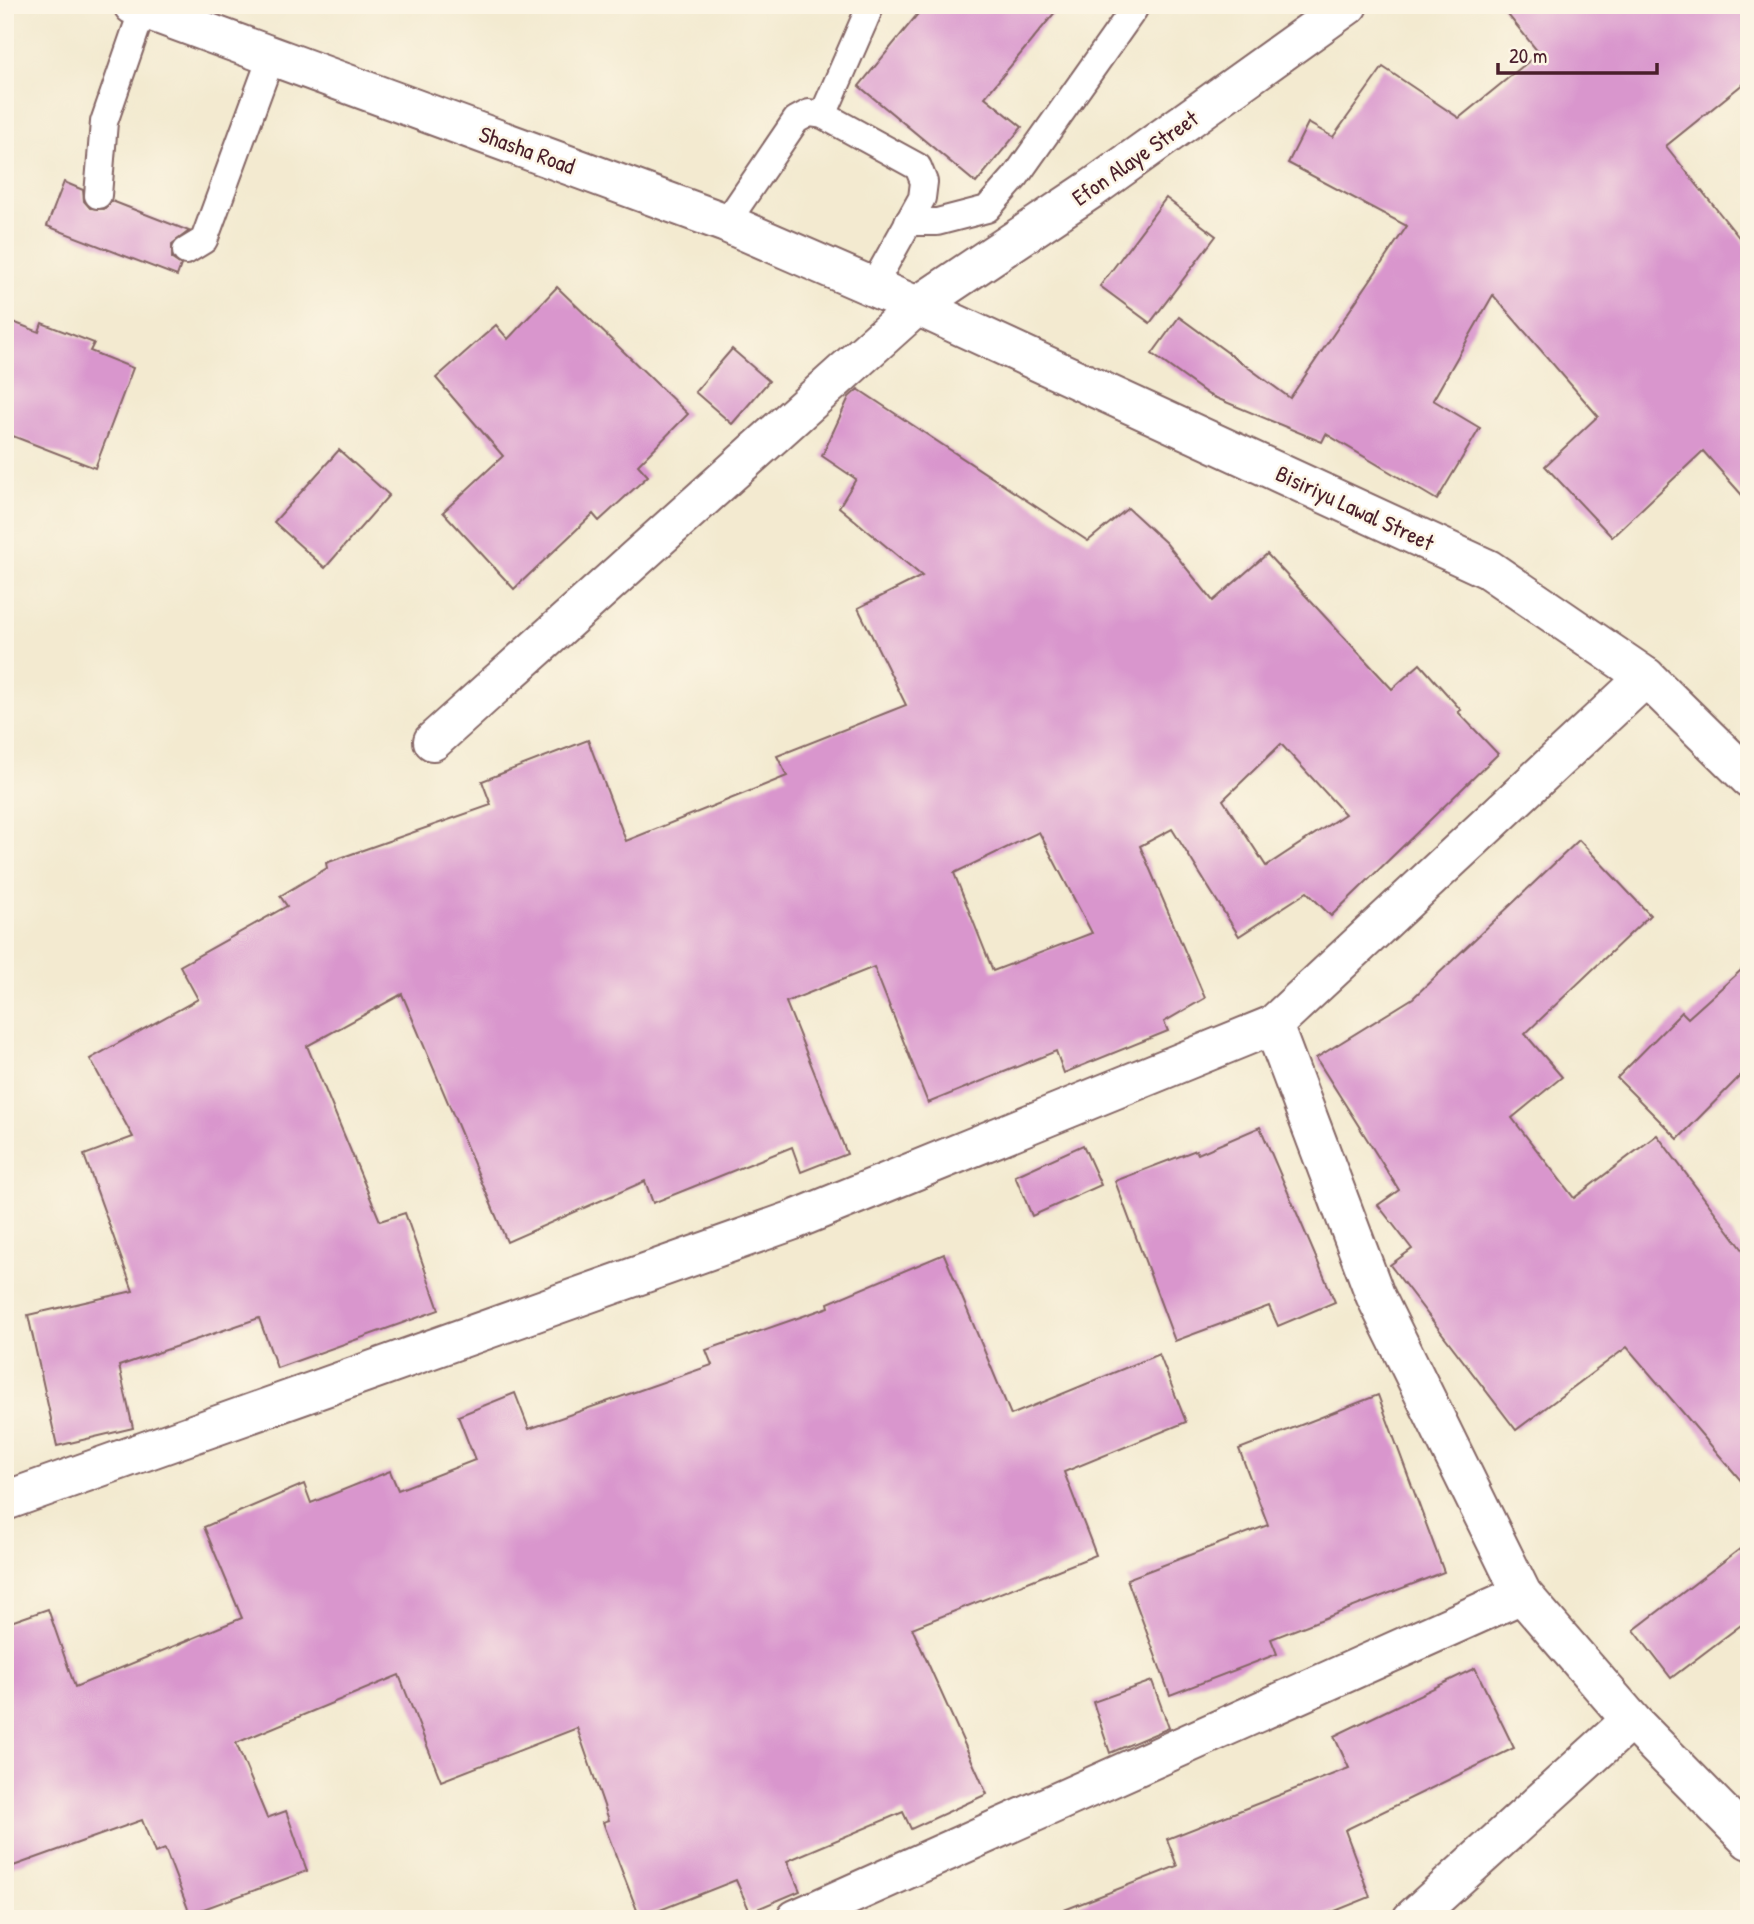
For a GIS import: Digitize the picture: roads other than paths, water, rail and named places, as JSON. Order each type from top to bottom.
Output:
[{"type":"street","name":"Efon Alaye Street","points":[[433,741],[918,306],[1090,191],[1348,5]]},
{"type":"street","name":"Shasha Road","points":[[138,7],[726,223],[918,306]]},
{"type":"street","name":"Bisiriyu Lawal Street","points":[[918,306],[1488,569],[1646,677],[1749,778]]},
{"type":"street","points":[[5,1501],[794,1220],[1273,1025],[1646,677]]},
{"type":"street","points":[[1273,1025],[1375,1295],[1522,1594],[1632,1720],[1749,1840]]},
{"type":"street","points":[[796,1919],[1522,1594]]},
{"type":"street","points":[[1412,1919],[1632,1720]]},
{"type":"lane","points":[[823,115],[871,5]]},
{"type":"lane","points":[[98,195],[104,122],[138,7]]},
{"type":"lane","points":[[908,222],[937,222],[987,209],[1016,176],[1134,9]]},
{"type":"lane","points":[[186,251],[204,240],[272,55]]},
{"type":"lane","points":[[726,223],[796,120],[809,113],[823,115],[918,167],[924,182],[922,198],[873,286]]}]
